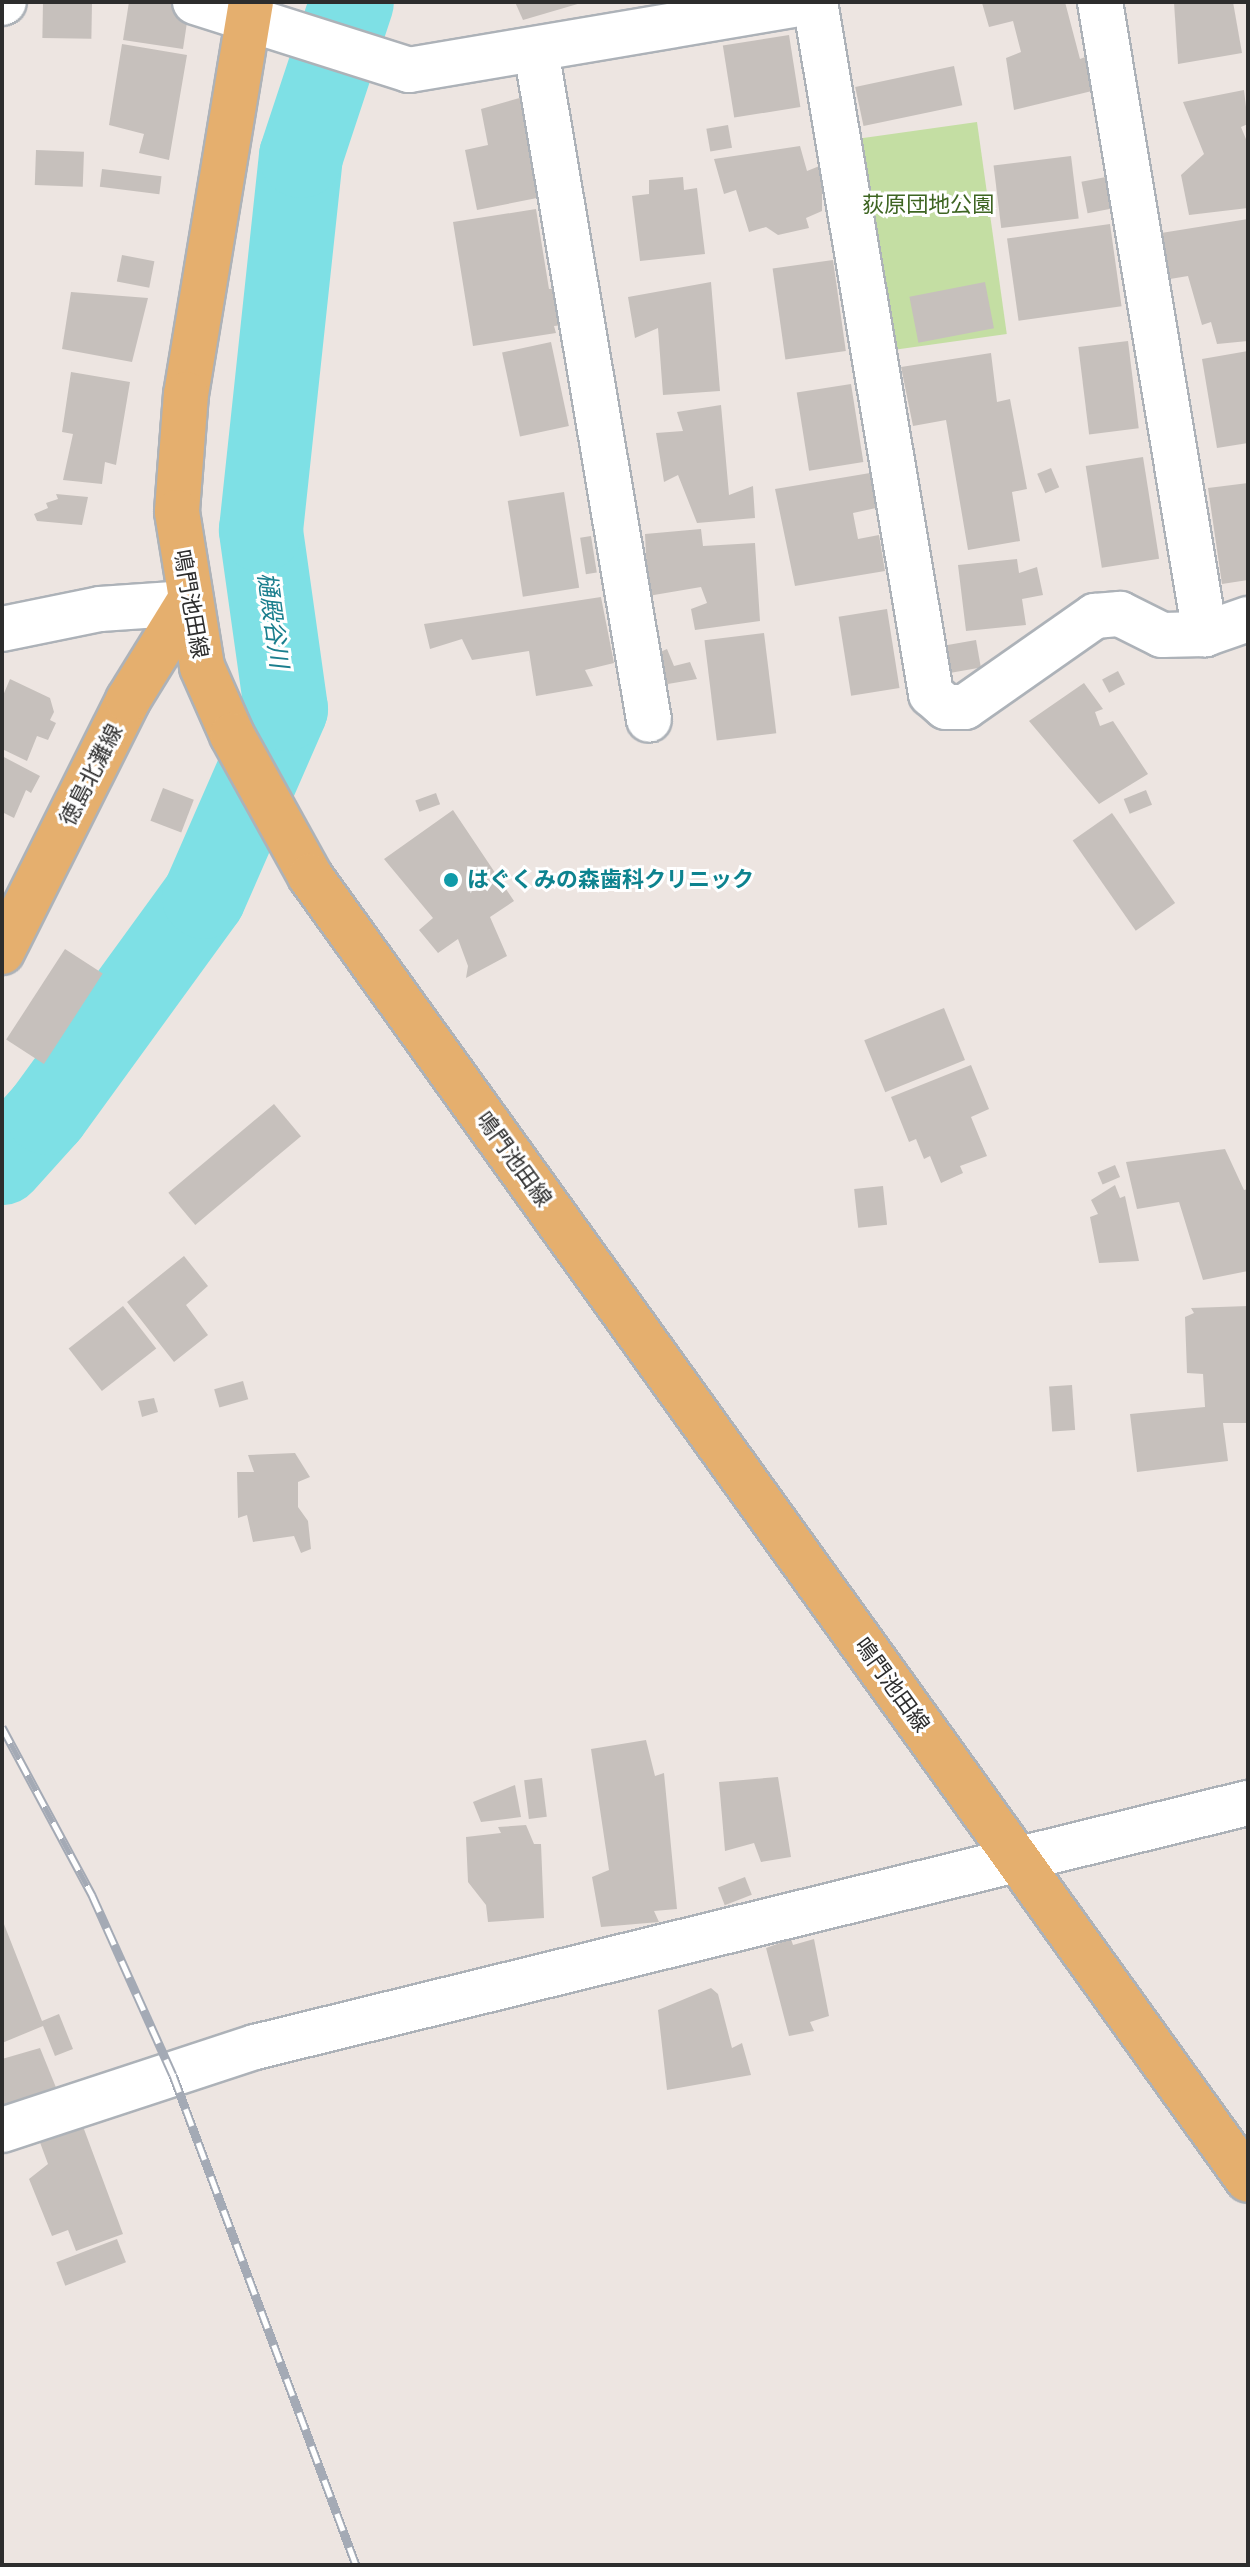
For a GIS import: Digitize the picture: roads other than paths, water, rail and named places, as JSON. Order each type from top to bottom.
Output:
[{"type":"main road","name":"鳴門池田線","points":[[249,11],[186,394],[177,512],[188,603],[202,667],[232,735],[310,876],[1248,2180]]},
{"type":"main road","name":"徳島北灘線","points":[[2,952],[128,700],[188,603]]},
{"type":"street","points":[[195,2],[249,11],[288,30],[409,70],[813,2],[931,694],[946,707],[965,707],[1095,616],[1120,614],[1162,635],[1205,634],[1248,619]]},
{"type":"street","points":[[1100,2],[1205,634]]},
{"type":"street","points":[[536,50],[649,720]]},
{"type":"street","points":[[10,627],[100,609],[188,603]]},
{"type":"street","points":[[2,2130],[255,2047],[649,1954],[1017,1858],[1248,1803]]},
{"type":"waterway","name":"樋殿谷川","points":[[2,1163],[47,1113],[204,897],[286,709],[261,530],[301,156],[352,2]]},
{"type":"railway","points":[[2,1727],[92,1895],[173,2075],[356,2565]]},
{"type":"place","name":"はぐくみの森歯科クリニック","points":[[451,880]]},
{"type":"park label","name":"荻原団地公園","points":[[928,205]]}]
